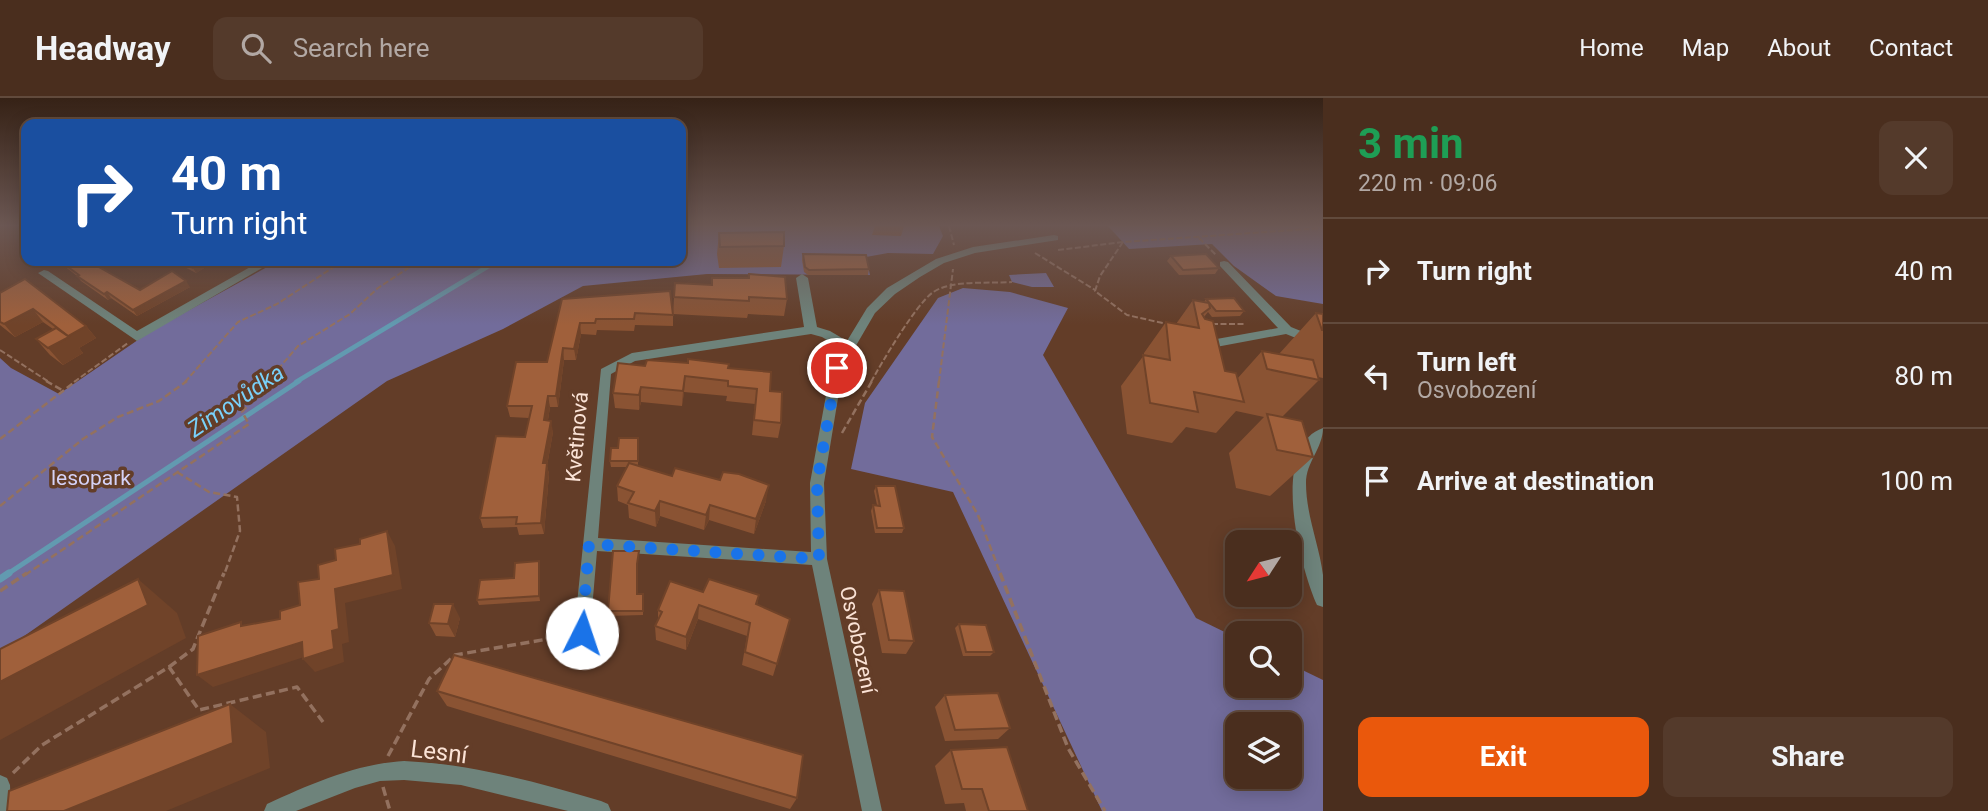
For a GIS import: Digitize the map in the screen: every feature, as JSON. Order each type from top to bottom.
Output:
[{"type":"street","name":"Osvobození","points":[[872,811],[819,559],[817,483],[837,368],[871,311],[891,291],[945,259]]},
{"type":"street","points":[[1224,264],[1284,327],[1323,345]]},
{"type":"street","points":[[44,273],[136,337],[260,266]]},
{"type":"street","points":[[802,278],[811,330],[826,334],[849,348]]},
{"type":"street","points":[[1187,346],[1206,347],[1284,327]]},
{"type":"street","name":"Květinová","points":[[582,633],[605,372],[632,358],[811,330]]},
{"type":"street","points":[[1323,433],[1309,449],[1298,477],[1315,545],[1323,600]]},
{"type":"street","points":[[589,544],[819,559]]},
{"type":"street","name":"Lesní","points":[[274,811],[379,772],[416,770],[525,789],[601,811]]},
{"type":"street","points":[[0,785],[1,811]]},
{"type":"path","points":[[1045,259],[1095,291],[1110,307],[1133,317],[1175,324]]},
{"type":"path","points":[[1095,291],[1097,275],[1113,259]]},
{"type":"path","points":[[1219,259],[1224,264]]},
{"type":"path","points":[[940,261],[954,262],[932,437],[978,515],[1068,748],[1105,811]]},
{"type":"path","points":[[0,506],[83,439],[118,418],[159,401],[179,386],[238,322],[277,304],[335,266]]},
{"type":"path","points":[[0,591],[248,424],[242,412],[298,346],[350,314],[378,288],[411,266]]},
{"type":"path","points":[[840,437],[890,348],[932,293],[952,286],[1012,282]]},
{"type":"path","points":[[1201,324],[1284,327]]},
{"type":"path","points":[[0,439],[136,337]]},
{"type":"path","points":[[0,349],[19,365],[62,390]]},
{"type":"path","points":[[0,785],[42,745],[169,667],[193,649],[240,531],[237,496],[209,492],[177,472]]},
{"type":"path","points":[[390,811],[379,772],[429,679],[455,654],[582,633]]},
{"type":"path","points":[[169,667],[199,710],[297,687],[324,722]]},
{"type":"green space","name":"lesopark","points":[[686,259],[867,259],[870,275],[707,274],[583,286],[503,329],[387,381],[0,653],[0,358],[11,368],[59,394],[151,331],[269,266],[686,266]]},
{"type":"green space","points":[[1227,259],[1323,259],[1323,304],[1276,296]]},
{"type":"green space","points":[[1046,273],[1054,287],[1032,287],[1012,282],[1009,275]]},
{"type":"green space","points":[[963,288],[1010,292],[1068,308],[1043,355],[1196,618],[1225,632],[1225,698],[1302,698],[1302,670],[1323,680],[1323,811],[1102,811],[953,492],[851,469],[865,403],[938,298]]},
{"type":"building","points":[[804,259],[867,259],[869,269],[809,270],[805,267]]},
{"type":"building","points":[[1174,259],[1211,259],[1219,268],[1183,270]]},
{"type":"building","points":[[67,266],[97,266],[140,290],[172,271],[186,281],[133,310],[107,292],[104,294],[77,276],[79,275]]},
{"type":"building","points":[[749,274],[785,277],[787,299],[749,297],[749,301],[674,297],[675,283],[712,285],[712,278],[749,278]]},
{"type":"building","points":[[25,279],[86,326],[68,336],[33,309],[4,324],[0,322],[0,293]]},
{"type":"building","points":[[670,291],[673,315],[635,313],[634,319],[596,319],[595,323],[580,323],[574,349],[563,348],[556,396],[548,396],[544,420],[551,421],[543,463],[547,463],[541,523],[516,524],[517,517],[480,518],[496,436],[525,437],[532,406],[507,406],[516,362],[547,362],[562,299]]},
{"type":"building","points":[[1234,298],[1244,311],[1216,311],[1206,299]]},
{"type":"building","points":[[1193,300],[1209,303],[1210,308],[1202,314],[1205,319],[1213,321],[1225,371],[1236,373],[1244,402],[1194,392],[1198,412],[1150,403],[1143,355],[1170,360],[1166,322],[1199,328]]},
{"type":"building","points":[[1316,313],[1323,314],[1323,330],[1322,330]]},
{"type":"building","points":[[56,328],[69,337],[48,348],[36,339]]},
{"type":"building","points":[[1262,351],[1313,360],[1319,380],[1267,369]]},
{"type":"building","points":[[688,359],[729,364],[728,368],[771,372],[770,391],[782,392],[781,423],[754,420],[757,389],[728,386],[728,381],[685,376],[683,391],[641,387],[639,395],[613,393],[618,363],[645,366],[647,360],[688,363]]},
{"type":"building","points":[[1267,414],[1302,421],[1313,457],[1277,450]]},
{"type":"building","points":[[619,438],[638,438],[638,461],[610,461],[611,448],[618,448]]},
{"type":"building","points":[[629,463],[672,476],[675,468],[720,480],[723,472],[739,474],[769,485],[756,519],[710,505],[706,515],[660,501],[655,511],[628,503],[634,492],[617,486]]},
{"type":"building","points":[[876,486],[895,486],[904,528],[877,528],[873,505],[880,506]]},
{"type":"building","points":[[387,531],[393,575],[335,589],[339,629],[332,631],[334,649],[303,659],[302,642],[197,675],[198,636],[241,622],[241,626],[280,619],[280,611],[300,605],[298,582],[319,579],[318,565],[336,560],[335,549],[360,544],[360,539]]},
{"type":"building","points":[[613,551],[639,551],[637,594],[643,594],[643,611],[608,611]]},
{"type":"building","points":[[539,561],[539,596],[477,600],[480,580],[514,578],[515,563]]},
{"type":"building","points":[[138,579],[148,605],[0,682],[0,649]]},
{"type":"building","points":[[709,579],[759,595],[756,604],[790,619],[777,664],[745,652],[750,623],[699,605],[686,637],[655,626],[662,612],[658,610],[670,581],[703,592]]},
{"type":"building","points":[[879,590],[904,591],[914,641],[889,640]]},
{"type":"building","points":[[434,604],[453,604],[448,624],[429,623]]},
{"type":"building","points":[[959,624],[986,625],[994,652],[966,652]]},
{"type":"building","points":[[454,655],[803,755],[797,798],[437,691]]},
{"type":"building","points":[[998,693],[1010,728],[955,730],[945,695]]},
{"type":"building","points":[[230,704],[233,743],[64,811],[7,811],[9,791]]},
{"type":"building","points":[[1007,747],[1028,811],[989,811],[982,789],[962,789],[951,750]]},
{"type":"waterway","name":"Zimovůdka","points":[[296,382],[489,266]]},
{"type":"waterway","name":"Zimovůdka","points":[[6,575],[299,381]]},
{"type":"waterway","name":"Zimovůdka","points":[[0,579],[6,575]]},
{"type":"route","points":[[582,633],[589,544],[819,559],[817,483],[837,368]]}]
